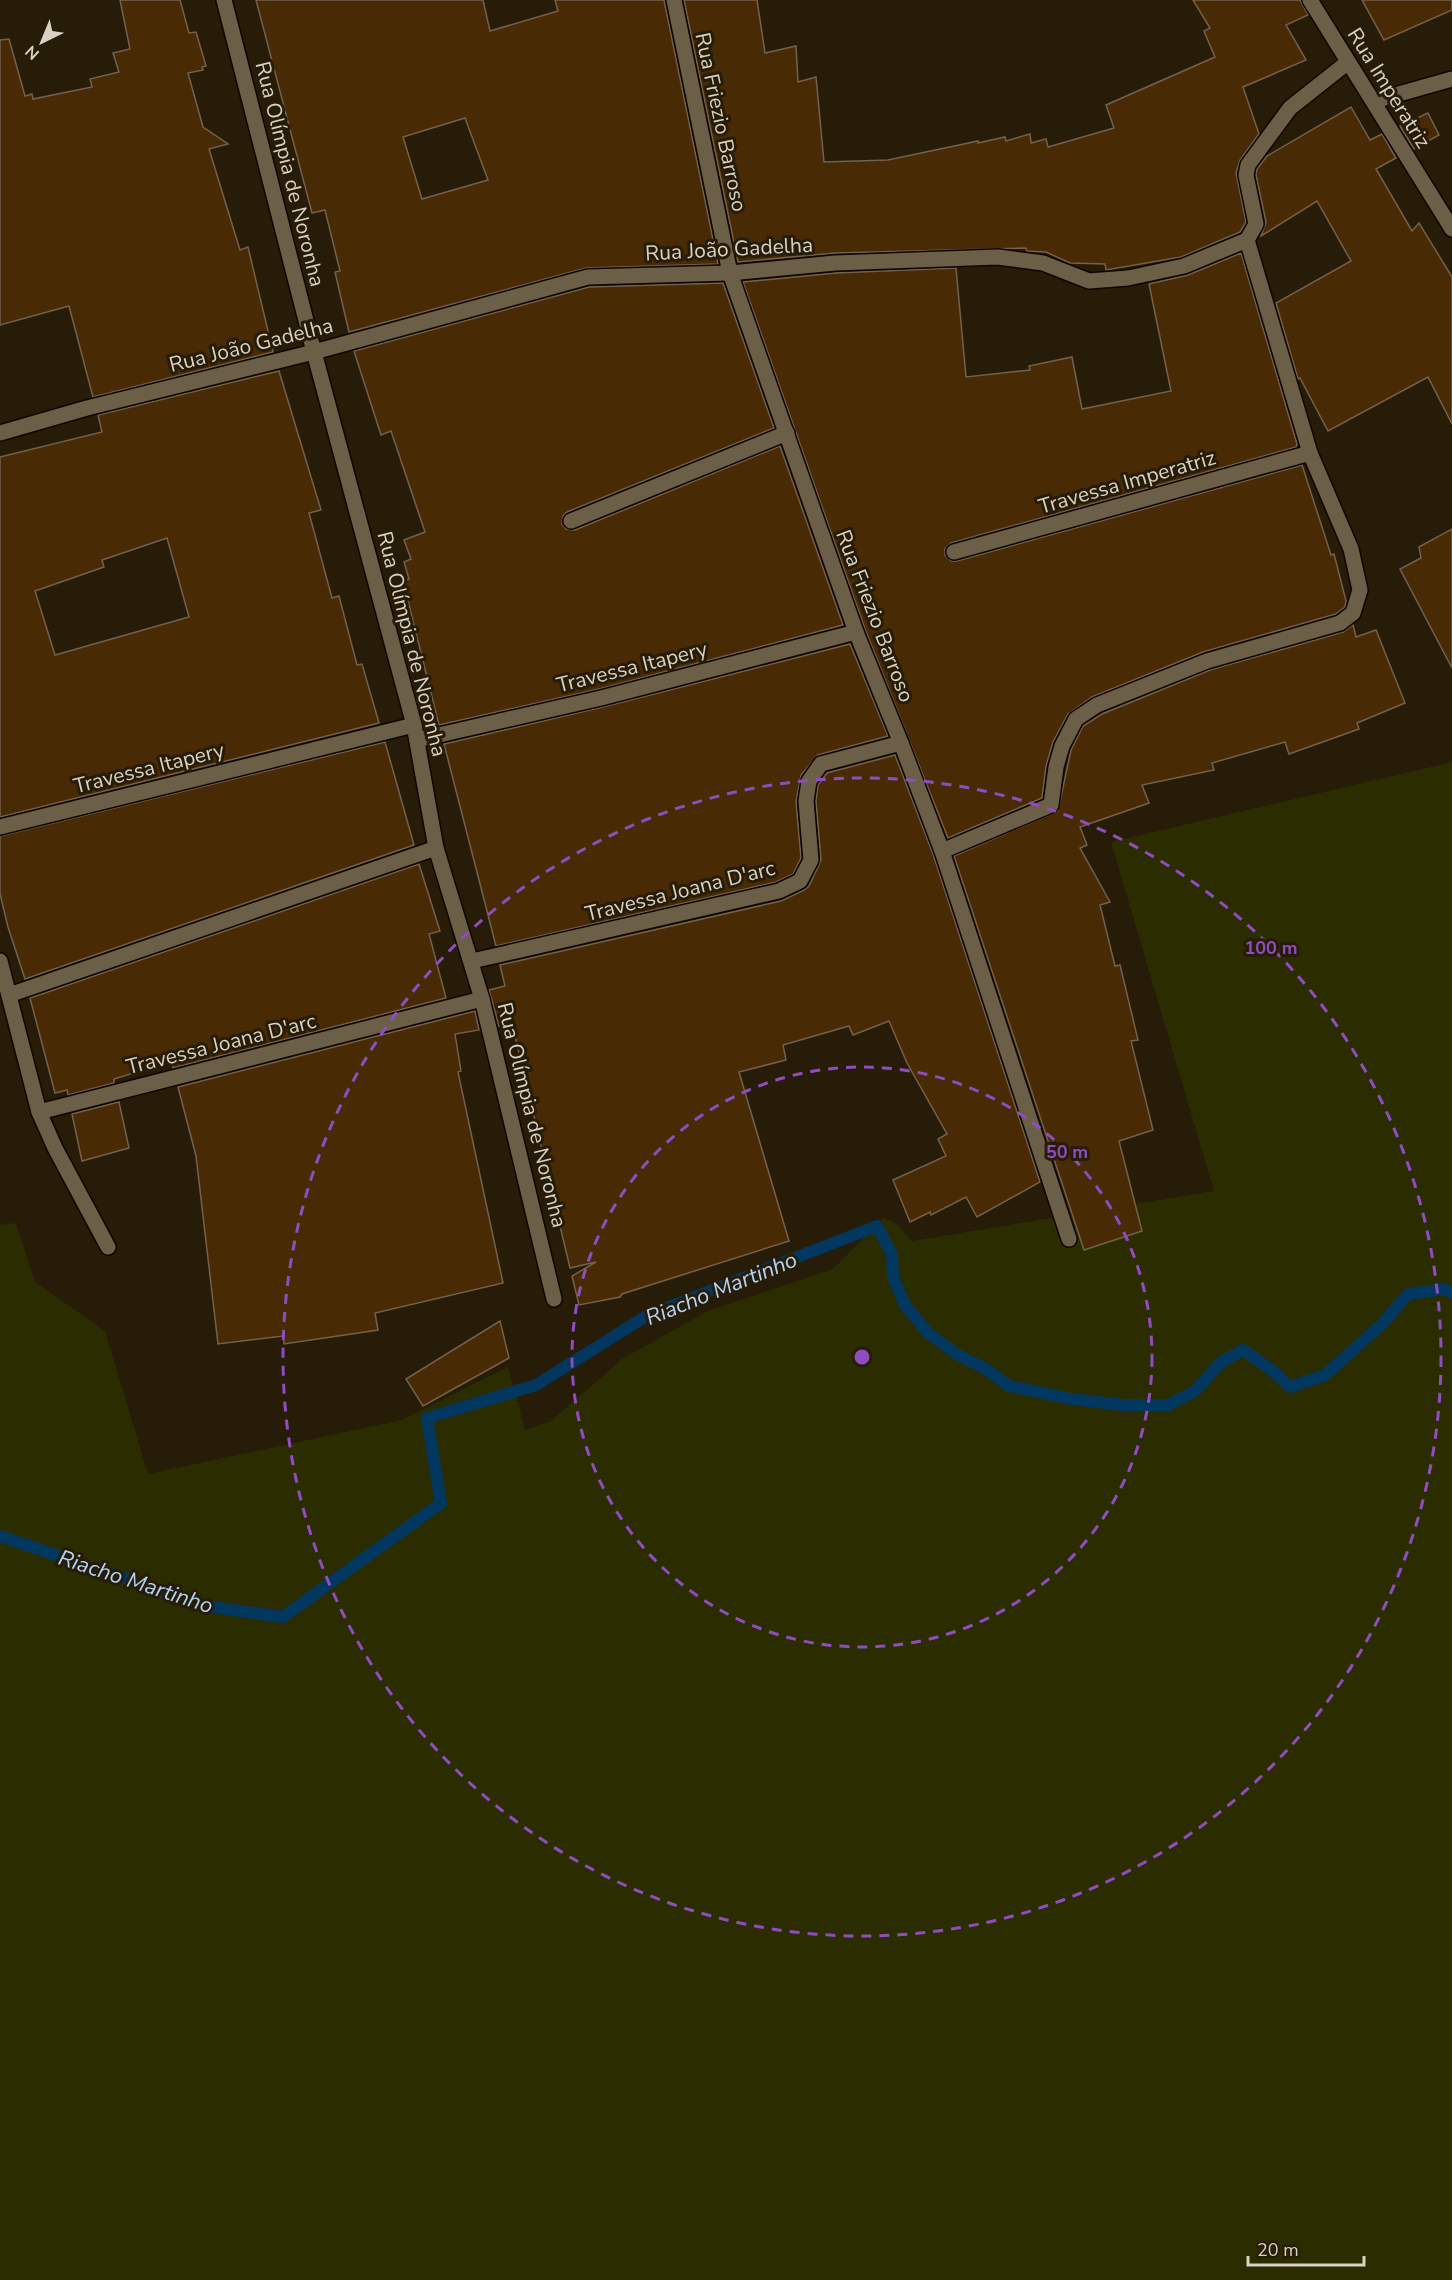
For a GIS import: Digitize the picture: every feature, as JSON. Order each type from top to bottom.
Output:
[{"type":"street","name":"Rua Olímpia de Noronha","points":[[224,0],[314,352],[414,724],[436,848],[472,961],[555,1299]]},
{"type":"street","name":"Rua Friezio Barroso","points":[[674,0],[730,273],[856,632],[942,851],[1069,1239]]},
{"type":"street","name":"Rua Imperatriz","points":[[1310,0],[1452,229]]},
{"type":"street","points":[[942,851],[1051,805],[1056,767],[1062,746],[1076,719],[1097,705],[1207,661],[1340,623],[1353,613],[1360,590],[1351,549],[1310,453],[1247,240],[1256,224],[1246,175],[1248,165],[1290,108],[1348,62]]},
{"type":"street","points":[[1374,101],[1452,79]]},
{"type":"street","name":"Rua João Gadelha","points":[[0,433],[87,408],[314,352],[588,277],[730,273],[835,263],[998,257],[1043,263],[1089,282],[1128,278],[1184,266],[1247,240]]},
{"type":"street","points":[[572,521],[787,433]]},
{"type":"street","name":"Travessa Imperatriz","points":[[954,552],[1310,453]]},
{"type":"street","name":"Travessa Itapery","points":[[417,740],[601,698],[856,632]]},
{"type":"street","name":"Travessa Itapery","points":[[0,827],[414,724]]},
{"type":"street","name":"Travessa Joana D'arc","points":[[472,961],[779,891],[800,881],[811,860],[806,801],[809,781],[815,772],[821,764],[901,743]]},
{"type":"street","points":[[9,995],[436,848]]},
{"type":"street","points":[[0,961],[39,1112],[55,1148],[108,1247]]},
{"type":"street","name":"Travessa Joana D'arc","points":[[39,1112],[482,999]]},
{"type":"shaded area","points":[[1452,762],[1452,2280],[0,2280],[0,1225],[16,1223],[35,1282],[105,1331],[148,1474],[402,1420],[508,1367],[525,1430],[551,1421],[622,1359],[708,1311],[833,1269],[883,1218],[897,1224],[912,1241],[1214,1191],[1111,842]]},
{"type":"building","points":[[120,0],[180,0],[189,33],[196,32],[206,66],[202,67],[203,70],[188,73],[203,127],[228,144],[209,149],[240,250],[248,247],[273,352],[93,397],[69,306],[0,325],[0,40],[9,39],[25,96],[32,94],[33,99],[92,87],[90,79],[119,72],[113,53],[130,49]]},
{"type":"building","points":[[256,0],[483,0],[490,31],[558,11],[555,0],[664,0],[718,264],[586,268],[349,332],[335,272],[340,271],[325,210],[312,213]],"holes":[[[465,118],[488,180],[422,199],[403,137]]]},
{"type":"building","points":[[684,0],[757,0],[765,53],[796,46],[798,82],[816,77],[824,162],[888,160],[978,141],[978,143],[1005,137],[1006,141],[1030,134],[1031,143],[1046,139],[1048,147],[1114,128],[1106,105],[1215,57],[1204,31],[1210,28],[1193,0],[1300,0],[1308,15],[1286,25],[1306,60],[1243,87],[1259,134],[1240,160],[1236,173],[1246,222],[1240,232],[1181,257],[1106,270],[1105,264],[1070,263],[1046,252],[1027,251],[1026,248],[835,253],[738,262]]},
{"type":"building","points":[[1362,0],[1452,0],[1452,10],[1384,40]]},
{"type":"building","points":[[1351,107],[1370,140],[1382,134],[1396,158],[1376,169],[1412,231],[1419,223],[1452,277],[1452,424],[1428,377],[1328,431],[1300,378],[1298,379],[1276,303],[1351,261],[1317,201],[1261,236],[1266,222],[1256,175],[1257,169],[1267,156]]},
{"type":"building","points":[[1428,113],[1439,135],[1414,149],[1400,126]]},
{"type":"building","points":[[1241,253],[1296,447],[951,543],[945,549],[945,555],[951,561],[957,561],[1302,465],[1331,555],[1334,554],[1346,601],[1345,607],[1336,614],[1203,652],[1092,697],[1068,714],[1053,742],[1046,766],[1042,798],[948,838],[865,629],[743,282],[836,273],[956,268],[966,377],[1030,370],[1029,366],[1072,357],[1082,409],[1171,391],[1149,284],[1188,275]]},
{"type":"building","points":[[723,283],[774,428],[567,512],[563,516],[562,524],[566,529],[575,530],[780,446],[843,625],[599,689],[439,725],[403,581],[409,579],[404,562],[411,559],[404,540],[425,532],[391,431],[381,435],[354,351],[589,287]]},
{"type":"building","points":[[279,371],[321,510],[309,513],[332,598],[339,596],[357,665],[362,664],[379,723],[0,817],[0,457],[102,432],[98,415]],"holes":[[[167,538],[189,617],[55,655],[35,591],[104,567],[102,560]]]},
{"type":"building","points":[[1452,529],[1452,668],[1400,569],[1421,558],[1419,547]]},
{"type":"building","points":[[1353,625],[1356,637],[1376,630],[1405,703],[1357,723],[1359,729],[1289,754],[1285,742],[1212,763],[1214,770],[1142,785],[1149,803],[1080,827],[1087,845],[1080,848],[1110,902],[1100,905],[1115,966],[1120,965],[1138,1040],[1131,1041],[1153,1130],[1119,1141],[1142,1231],[1084,1250],[954,856],[1058,811],[1071,750],[1083,726],[1102,714],[1210,670],[1343,632]]},
{"type":"building","points":[[850,644],[888,736],[818,755],[801,775],[796,802],[801,858],[793,874],[776,882],[496,946],[444,744],[603,707]]},
{"type":"building","points":[[385,742],[414,845],[25,979],[0,894],[0,836]]},
{"type":"building","points":[[895,755],[933,854],[1040,1182],[977,1217],[966,1197],[931,1215],[930,1212],[910,1222],[893,1180],[946,1156],[938,1139],[947,1134],[907,1063],[889,1021],[853,1035],[849,1026],[783,1045],[786,1060],[739,1072],[789,1241],[622,1294],[620,1297],[579,1305],[572,1276],[596,1262],[570,1268],[512,1023],[499,1026],[489,990],[505,986],[500,965],[781,901],[804,890],[809,886],[821,860],[816,801],[818,785],[827,773]]},
{"type":"building","points":[[419,864],[440,931],[429,934],[446,998],[173,1068],[172,1061],[114,1079],[114,1083],[68,1095],[67,1090],[55,1093],[30,998]]},
{"type":"building","points":[[475,1011],[479,1030],[455,1034],[461,1071],[458,1072],[503,1283],[375,1313],[378,1330],[284,1344],[283,1336],[218,1344],[196,1156],[178,1087]]},
{"type":"building","points":[[119,1102],[129,1148],[82,1161],[72,1114]]},
{"type":"building","points":[[500,1321],[509,1358],[423,1406],[406,1379]]},
{"type":"waterway","name":"Riacho Martinho","points":[[0,1536],[205,1606],[283,1617],[441,1503],[427,1418],[536,1385],[648,1315],[877,1226],[892,1254],[893,1277],[905,1305],[928,1333],[958,1355],[986,1369],[1009,1386],[1071,1399],[1124,1405],[1168,1405],[1195,1391],[1220,1363],[1243,1350],[1273,1371],[1290,1387],[1325,1375],[1382,1324],[1408,1294],[1444,1289],[1452,1293]]}]
